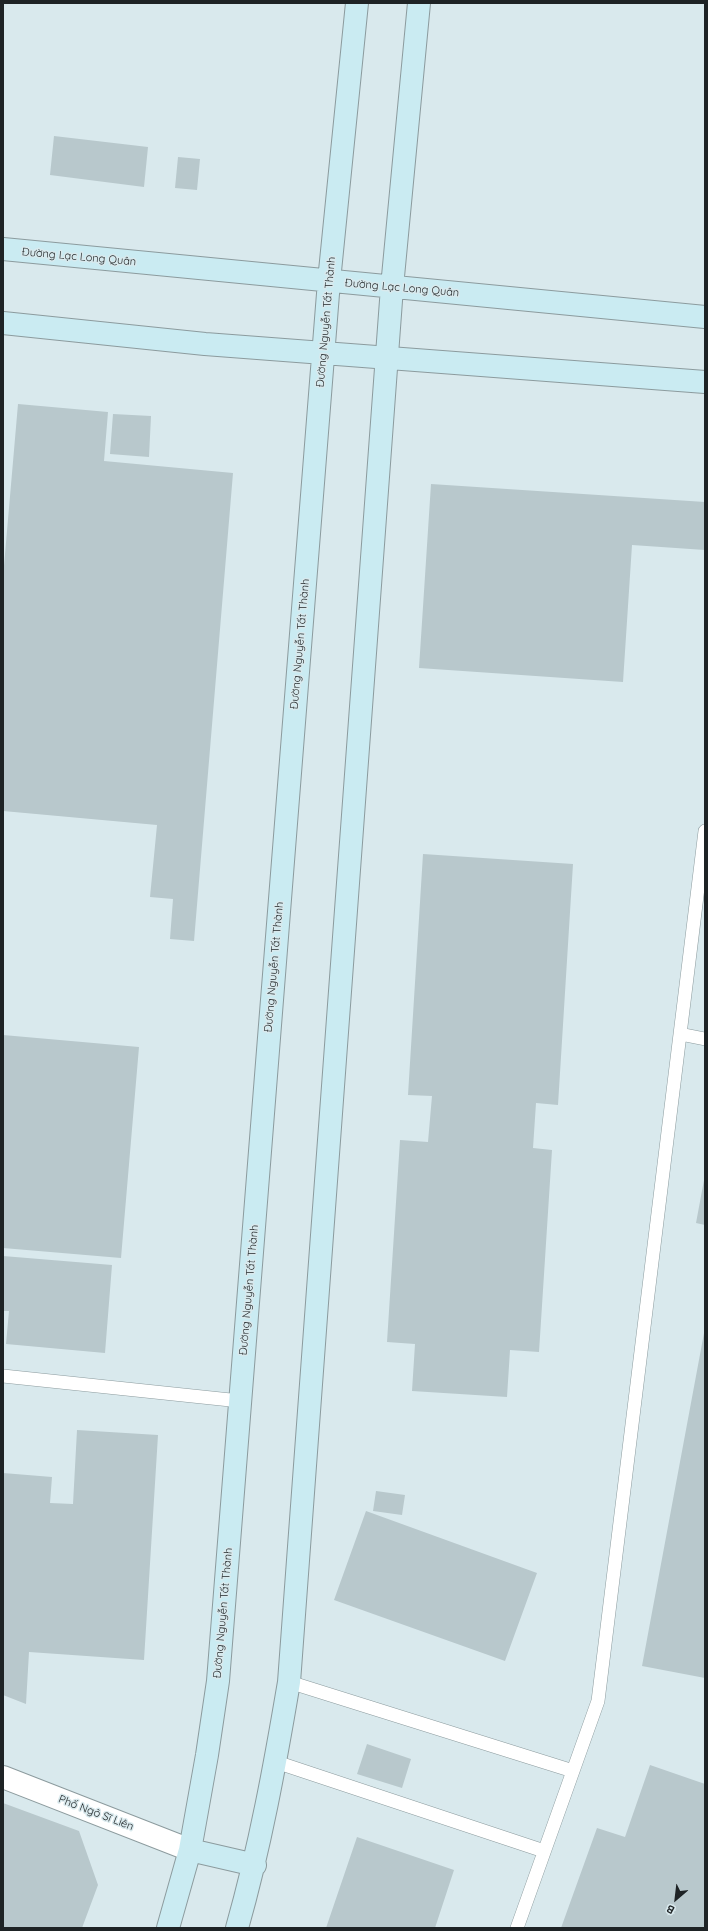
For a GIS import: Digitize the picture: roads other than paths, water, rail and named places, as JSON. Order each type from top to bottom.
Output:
[{"type":"main road","name":"Đường Nguyễn Tất Thành","points":[[168,1928],[190,1850],[207,1755],[218,1681],[323,352],[357,3]]},
{"type":"main road","points":[[237,1928],[255,1865],[276,1762],[289,1682],[392,287],[419,3]]},
{"type":"main road","name":"Đường Lạc Long Quân","points":[[3,249],[705,317]]},
{"type":"main road","points":[[3,323],[205,344],[705,382]]},
{"type":"main road","points":[[190,1850],[255,1865]]},
{"type":"street","name":"Phố Ngô Sĩ Liên","points":[[3,1777],[190,1850]]},
{"type":"lane","points":[[517,1928],[598,1701],[705,831]]},
{"type":"lane","points":[[680,1034],[705,1039]]},
{"type":"lane","points":[[3,1376],[240,1401]]},
{"type":"lane","points":[[289,1682],[573,1771]]},
{"type":"lane","points":[[276,1762],[544,1851]]}]
